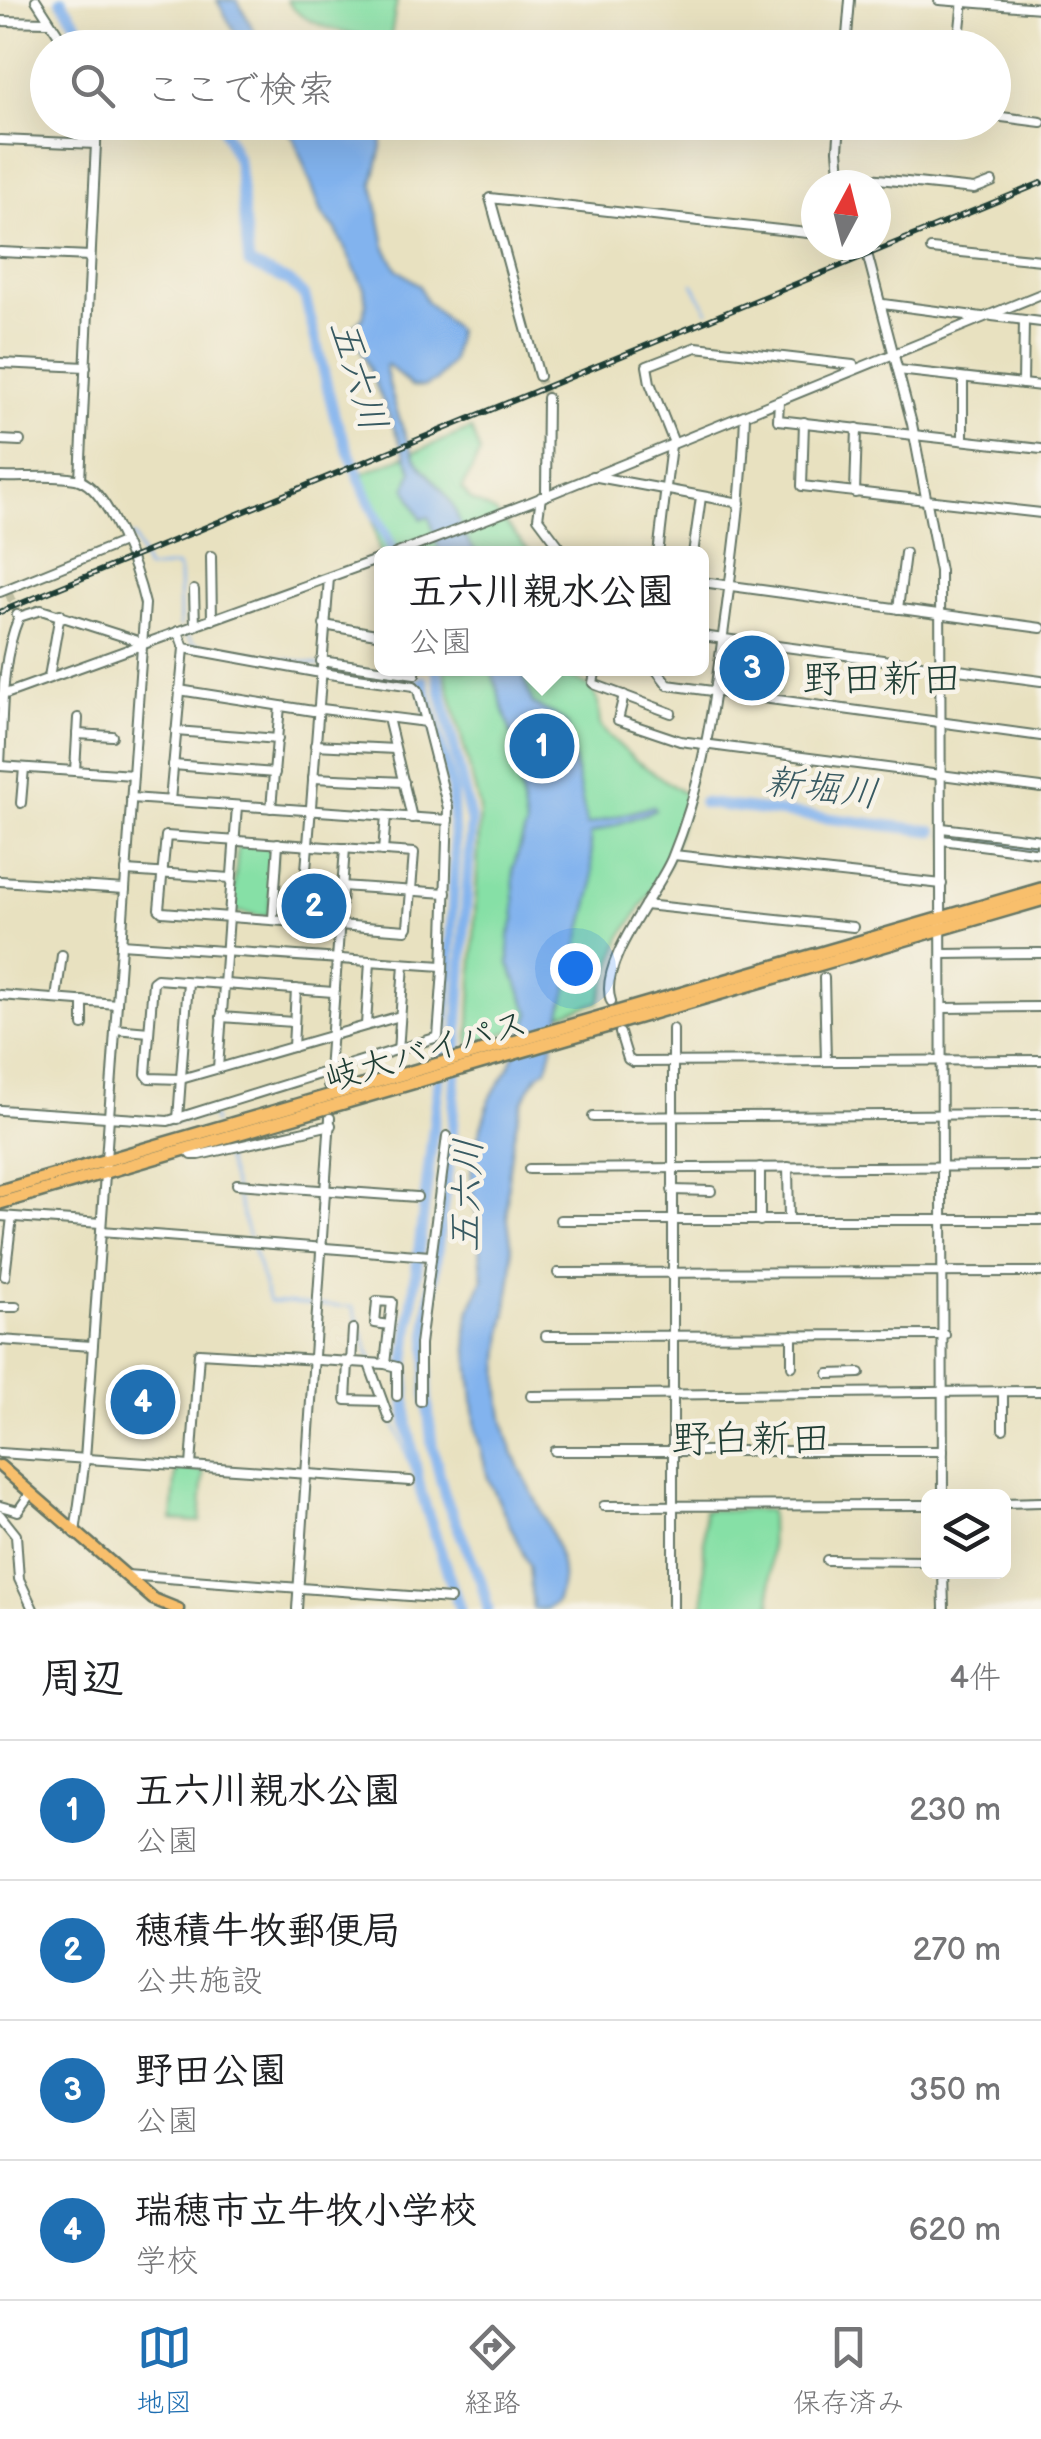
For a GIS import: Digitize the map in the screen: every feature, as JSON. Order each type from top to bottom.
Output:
[{"type":"highway","name":"岐大バイパス","points":[[0,1203],[105,1166],[943,923],[1041,889]]},
{"type":"highway","name":"岐大バイパス","points":[[943,923],[1041,900]]},
{"type":"highway","name":"岐大バイパス","points":[[0,1191],[188,1150],[426,1073]]},
{"type":"main road","points":[[0,1466],[124,1575],[150,1604],[178,1609]]},
{"type":"street","points":[[36,0],[54,30]]},
{"type":"street","points":[[848,30],[850,0]]},
{"type":"street","points":[[939,0],[1041,8]]},
{"type":"street","points":[[960,30],[962,1]]},
{"type":"street","points":[[0,21],[48,22]]},
{"type":"street","points":[[1011,118],[1041,122]]},
{"type":"street","points":[[0,140],[96,144]]},
{"type":"street","points":[[80,480],[96,140]]},
{"type":"street","points":[[840,140],[840,170]]},
{"type":"street","points":[[891,184],[974,190],[992,182]]},
{"type":"street","points":[[539,376],[490,198],[801,232]]},
{"type":"street","points":[[931,249],[1041,260]]},
{"type":"street","points":[[0,252],[90,256]]},
{"type":"street","points":[[869,260],[914,435],[940,570],[943,1489]]},
{"type":"street","points":[[415,546],[1041,294]]},
{"type":"street","points":[[882,304],[1041,322]]},
{"type":"street","points":[[1023,384],[1024,320]]},
{"type":"street","points":[[659,546],[672,444],[650,384],[648,366],[696,347],[853,365]]},
{"type":"street","points":[[0,364],[86,367]]},
{"type":"street","points":[[898,370],[1041,386]]},
{"type":"street","points":[[962,440],[963,378]]},
{"type":"street","points":[[547,398],[544,495],[538,518],[558,546]]},
{"type":"street","points":[[779,401],[778,420],[1041,449]]},
{"type":"street","points":[[612,1002],[609,987],[620,950],[674,855],[708,743],[740,503],[745,416]]},
{"type":"street","points":[[804,422],[802,486],[1041,513]]},
{"type":"street","points":[[854,492],[856,428]]},
{"type":"street","points":[[0,440],[20,441]]},
{"type":"street","points":[[590,476],[740,503]]},
{"type":"street","points":[[0,478],[80,480],[97,495],[123,542],[145,604],[85,1459],[76,1532]]},
{"type":"street","points":[[695,546],[701,498]]},
{"type":"street","points":[[5,592],[123,542]]},
{"type":"street","points":[[898,609],[906,554]]},
{"type":"street","points":[[211,556],[212,620]]},
{"type":"street","points":[[1,696],[374,561]]},
{"type":"street","points":[[302,921],[328,578]]},
{"type":"street","points":[[709,583],[1041,628]]},
{"type":"street","points":[[194,590],[195,626]]},
{"type":"street","points":[[133,776],[0,765],[1,696],[5,661],[18,616],[41,610],[60,614],[144,644]]},
{"type":"street","points":[[49,677],[60,614]]},
{"type":"street","points":[[324,624],[374,633]]},
{"type":"street","points":[[170,801],[184,648],[178,631]]},
{"type":"street","points":[[709,637],[1041,682]]},
{"type":"street","points":[[0,1110],[168,1122],[438,1037],[448,820],[446,796],[414,686],[184,648]]},
{"type":"street","points":[[322,661],[374,668]]},
{"type":"street","points":[[594,676],[593,683],[671,713]]},
{"type":"street","points":[[661,676],[668,685],[1041,736]]},
{"type":"street","points":[[179,690],[426,722]]},
{"type":"street","points":[[624,695],[618,720],[680,740],[1041,788]]},
{"type":"street","points":[[272,808],[280,706]]},
{"type":"street","points":[[75,772],[78,718]]},
{"type":"street","points":[[388,718],[412,818]]},
{"type":"street","points":[[176,730],[278,739]]},
{"type":"street","points":[[77,734],[112,736]]},
{"type":"street","points":[[315,745],[395,749]]},
{"type":"street","points":[[173,765],[274,772]]},
{"type":"street","points":[[21,803],[24,768]]},
{"type":"street","points":[[313,778],[404,782]]},
{"type":"street","points":[[131,798],[448,820]]},
{"type":"street","points":[[218,1068],[236,806]]},
{"type":"street","points":[[383,851],[386,816]]},
{"type":"street","points":[[942,828],[1041,842],[1040,853],[942,840]]},
{"type":"street","points":[[166,836],[278,843],[414,853],[406,930],[159,909],[166,836]]},
{"type":"street","points":[[274,919],[278,843]]},
{"type":"street","points":[[328,1084],[344,848]]},
{"type":"street","points":[[674,855],[942,884]]},
{"type":"street","points":[[126,871],[231,878]]},
{"type":"street","points":[[0,881],[125,889]]},
{"type":"street","points":[[341,886],[446,894]]},
{"type":"street","points":[[645,905],[853,927]]},
{"type":"street","points":[[120,944],[442,966]]},
{"type":"street","points":[[942,954],[1041,953]]},
{"type":"street","points":[[56,999],[62,955]]},
{"type":"street","points":[[366,1025],[370,961]]},
{"type":"street","points":[[398,1052],[404,964]]},
{"type":"street","points":[[824,978],[826,1061]]},
{"type":"street","points":[[333,992],[156,979],[146,1074],[149,1078],[181,1080],[400,1016]]},
{"type":"street","points":[[178,1119],[188,982]]},
{"type":"street","points":[[293,1047],[296,989]]},
{"type":"street","points":[[0,995],[116,1004]]},
{"type":"street","points":[[83,1001],[83,1025]]},
{"type":"street","points":[[943,1008],[1041,1007]]},
{"type":"street","points":[[222,1017],[294,1022]]},
{"type":"street","points":[[673,1028],[673,1609]]},
{"type":"street","points":[[115,1029],[150,1032]]},
{"type":"street","points":[[620,1034],[628,1059],[634,1062],[1041,1060]]},
{"type":"street","points":[[593,1117],[1041,1114]]},
{"type":"street","points":[[188,1150],[199,1155],[330,1121],[297,1609]]},
{"type":"street","points":[[420,1401],[420,1344],[447,1136]]},
{"type":"street","points":[[529,1169],[1041,1166]]},
{"type":"street","points":[[788,1167],[789,1220]]},
{"type":"street","points":[[760,1168],[760,1221]]},
{"type":"street","points":[[237,1184],[417,1197]]},
{"type":"street","points":[[672,1190],[712,1190]]},
{"type":"street","points":[[0,1216],[430,1256]]},
{"type":"street","points":[[4,1274],[12,1216]]},
{"type":"street","points":[[560,1220],[1041,1220]]},
{"type":"street","points":[[558,1273],[1041,1272]]},
{"type":"street","points":[[0,1307],[16,1307]]},
{"type":"street","points":[[390,1326],[376,1364],[382,1401],[390,1419]]},
{"type":"street","points":[[353,1329],[346,1400],[382,1401]]},
{"type":"street","points":[[546,1336],[945,1334]]},
{"type":"street","points":[[792,1335],[792,1366]]},
{"type":"street","points":[[0,1340],[92,1346]]},
{"type":"street","points":[[192,1466],[199,1353],[397,1366],[397,1396]]},
{"type":"street","points":[[829,1374],[860,1373]]},
{"type":"street","points":[[531,1396],[1041,1391]]},
{"type":"street","points":[[1003,1392],[1003,1429]]},
{"type":"street","points":[[555,1450],[944,1452]]},
{"type":"street","points":[[0,1453],[410,1482]]},
{"type":"street","points":[[0,1506],[18,1511],[30,1494]]},
{"type":"street","points":[[1011,1503],[1041,1502]]},
{"type":"street","points":[[604,1506],[921,1504]]},
{"type":"street","points":[[0,1515],[16,1536],[19,1579],[33,1609]]},
{"type":"street","points":[[827,1560],[921,1561]]},
{"type":"street","points":[[124,1575],[450,1600]]},
{"type":"street","points":[[943,1579],[944,1609]]},
{"type":"green space","points":[[287,0],[397,0],[392,30],[338,30],[295,10]]},
{"type":"green space","points":[[471,429],[480,453],[462,489],[471,500],[495,512],[525,546],[378,546],[363,473]]},
{"type":"green space","points":[[726,642],[784,650],[778,695],[720,687]]},
{"type":"green space","points":[[446,676],[569,676],[591,688],[605,732],[635,760],[689,797],[668,865],[621,938],[599,1002],[469,1045],[480,809]]},
{"type":"green space","points":[[238,844],[274,846],[276,850],[268,917],[232,911]]},
{"type":"green space","points":[[176,1468],[204,1471],[200,1522],[172,1520]]},
{"type":"green space","points":[[704,1510],[770,1510],[771,1609],[704,1609]]},
{"type":"water","points":[[217,0],[237,0],[254,30],[234,30]]},
{"type":"water","points":[[294,140],[382,140],[373,183],[385,246],[397,269],[419,285],[426,301],[457,331],[452,361],[436,381],[423,387],[411,386],[388,365],[387,377],[411,449],[450,501],[472,546],[438,546],[429,517],[421,519],[406,488],[412,471],[352,328],[363,317],[364,288],[336,230],[323,215]]},
{"type":"water","points":[[493,676],[523,676],[533,704],[567,725],[587,825],[653,806],[655,810],[590,834],[593,886],[547,1068],[536,1078],[519,1112],[508,1176],[513,1263],[500,1388],[511,1448],[549,1527],[561,1564],[562,1581],[556,1603],[545,1609],[533,1609],[529,1566],[488,1478],[476,1430],[466,1331],[470,1309],[483,1279],[480,1221],[473,1203],[471,1175],[474,1149],[491,1096],[509,1068],[530,1013],[509,964],[509,936],[515,920],[513,868],[526,827],[514,743]]},
{"type":"waterway","name":"五六川","points":[[61,0],[81,30]]},
{"type":"waterway","name":"五六川","points":[[228,140],[238,161],[249,264],[290,282],[305,297],[335,418],[391,546]]},
{"type":"waterway","points":[[693,284],[708,311]]},
{"type":"waterway","points":[[127,537],[134,537],[147,569],[176,566],[179,570],[180,626]]},
{"type":"waterway","points":[[184,633],[194,644],[319,665]]},
{"type":"waterway","points":[[327,666],[374,673]]},
{"type":"waterway","points":[[391,676],[423,681]]},
{"type":"waterway","name":"五六川","points":[[438,676],[471,822],[452,1135],[428,1318],[427,1399],[432,1445],[445,1497],[481,1581],[488,1609]]},
{"type":"waterway","points":[[423,681],[452,789],[455,860],[438,1089],[405,1366],[407,1423],[421,1493],[460,1609]]},
{"type":"waterway","name":"新堀川","points":[[703,803],[933,831]]},
{"type":"waterway","name":"新堀川","points":[[950,835],[1041,847]]},
{"type":"waterway","points":[[165,1124],[211,1114],[214,1123]]},
{"type":"waterway","points":[[224,1154],[249,1237]]},
{"type":"waterway","points":[[252,1245],[269,1302],[353,1307],[372,1362]]},
{"type":"waterway","points":[[392,1417],[411,1466],[415,1465]]},
{"type":"tunnel","points":[[539,376],[547,398]]},
{"type":"tunnel","points":[[9,594],[17,614]]},
{"type":"railway","points":[[0,612],[1041,183]]},
{"type":"place","name":"野田公園","points":[[752,668]]},
{"type":"place","name":"五六川親水公園","points":[[542,746]]},
{"type":"place","name":"穂積牛牧郵便局","points":[[314,906]]},
{"type":"place","name":"瑞穂市立牛牧小学校","points":[[143,1402]]},
{"type":"district","name":"野田新田","points":[[882,678]]},
{"type":"district","name":"野白新田","points":[[751,1438]]}]
